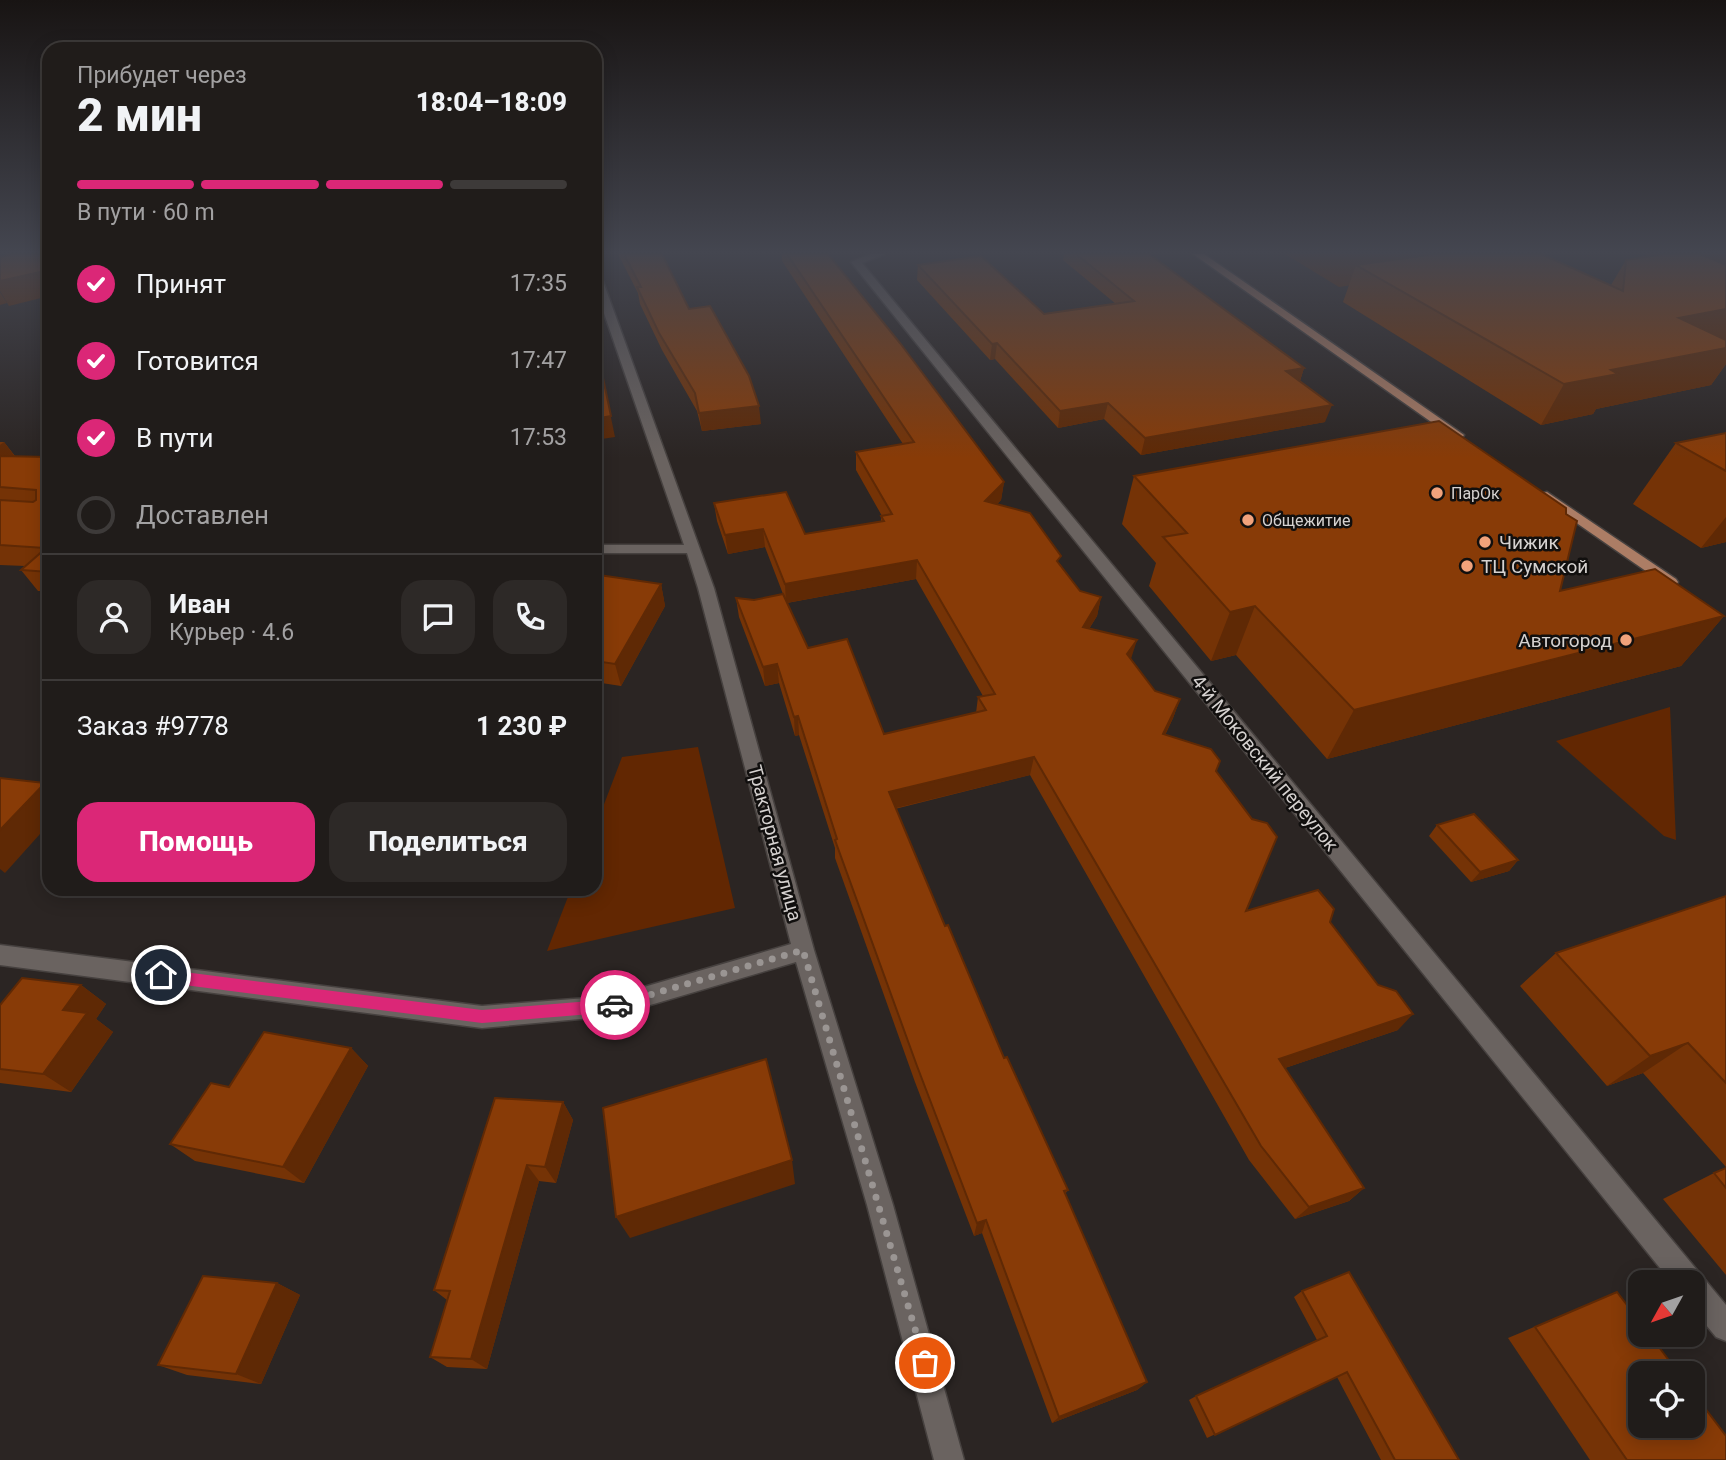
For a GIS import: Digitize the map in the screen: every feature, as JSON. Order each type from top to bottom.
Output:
[{"type":"main road","points":[[1296,322],[1469,442]]},
{"type":"main road","points":[[1533,486],[1685,591]]},
{"type":"street","name":"Тракторная улица","points":[[612,322],[706,589],[803,950],[884,1218],[949,1460]]},
{"type":"street","name":"4-й Моковский переулок","points":[[905,322],[1680,1270]]},
{"type":"street","points":[[602,549],[691,549]]},
{"type":"street","points":[[0,955],[482,1017],[612,1006],[803,950]]},
{"type":"street","name":"4-й Моковский переулок","points":[[1705,1301],[1726,1327]]},
{"type":"shaded area","points":[[1670,707],[1676,840],[1664,836],[1556,741]]},
{"type":"shaded area","points":[[698,747],[735,908],[547,951],[568,896],[602,896],[602,810],[622,757]]},
{"type":"building","points":[[654,322],[719,322],[749,376],[759,406],[699,413],[695,393]]},
{"type":"building","points":[[833,322],[883,322],[1004,482],[985,501],[1030,513],[1061,556],[1057,561],[1080,591],[1101,597],[1083,627],[1137,640],[1127,654],[1155,691],[1180,699],[1163,734],[1211,749],[1220,761],[1216,771],[1252,819],[1267,823],[1277,837],[1246,911],[1318,890],[1334,909],[1330,922],[1378,985],[1396,991],[1413,1014],[1279,1059],[1364,1188],[1309,1207],[1261,1146],[1034,757],[889,792],[1004,1058],[1007,1057],[1068,1190],[1064,1191],[1147,1382],[1059,1417],[986,1220],[977,1223],[917,1066],[835,840],[837,839],[798,716],[794,717],[777,664],[763,667],[736,598],[754,600],[783,594],[808,648],[847,639],[884,734],[986,710],[978,697],[995,694],[917,560],[785,584],[763,529],[725,535],[714,503],[786,492],[805,534],[884,521],[881,516],[892,514],[856,452],[914,442]]},
{"type":"building","points":[[972,322],[1242,322],[1304,368],[1286,371],[1332,405],[1145,438],[1108,403],[1060,411],[997,343],[992,344]]},
{"type":"building","points":[[1456,322],[1688,322],[1726,340],[1726,348],[1611,370],[1618,374],[1564,384]]},
{"type":"building","points":[[602,373],[611,416],[602,418]]},
{"type":"building","points":[[1439,421],[1566,508],[1566,514],[1577,521],[1560,591],[1655,569],[1724,616],[1354,710],[1255,606],[1230,612],[1163,537],[1187,533],[1134,476]]},
{"type":"building","points":[[1726,433],[1726,471],[1676,443]]},
{"type":"building","points":[[0,456],[42,457],[42,548],[0,545],[0,500],[33,502],[36,500],[36,490],[0,487]]},
{"type":"building","points":[[42,552],[42,572],[21,570]]},
{"type":"building","points":[[602,575],[661,584],[615,664],[602,662]]},
{"type":"building","points":[[0,778],[42,783],[42,786],[0,830]]},
{"type":"building","points":[[1474,814],[1518,860],[1480,872],[1437,825]]},
{"type":"building","points":[[1726,896],[1726,1083],[1688,1043],[1650,1056],[1556,953]]},
{"type":"building","points":[[22,978],[81,985],[63,1010],[87,1013],[43,1074],[0,1069],[0,1005]]},
{"type":"building","points":[[264,1032],[351,1048],[283,1167],[170,1144],[211,1083],[229,1087]]},
{"type":"building","points":[[766,1059],[792,1160],[616,1217],[603,1108]]},
{"type":"building","points":[[495,1098],[563,1102],[545,1167],[527,1165],[471,1359],[430,1357],[450,1291],[434,1290]]},
{"type":"building","points":[[1726,1168],[1726,1188],[1714,1173]]},
{"type":"building","points":[[1349,1272],[1459,1460],[1395,1460],[1347,1372],[1215,1435],[1196,1396],[1327,1336],[1302,1291]]},
{"type":"building","points":[[203,1276],[277,1283],[236,1374],[158,1365]]},
{"type":"building","points":[[1617,1292],[1628,1306],[1628,1348],[1660,1348],[1669,1361],[1628,1361],[1628,1438],[1705,1438],[1705,1408],[1726,1436],[1726,1460],[1627,1460],[1535,1327]]},
{"type":"way so far","points":[[615,1005],[803,950],[925,1363]]},
{"type":"place","name":"ПарОк","points":[[1437,493]]},
{"type":"place","name":"Общежитие","points":[[1248,520]]},
{"type":"place","name":"Чижик","points":[[1485,542]]},
{"type":"place","name":"ТЦ Сумской","points":[[1467,566]]},
{"type":"place","name":"Автогород","points":[[1626,640]]},
{"type":"route","points":[[161,975],[482,1017],[615,1005]]}]
